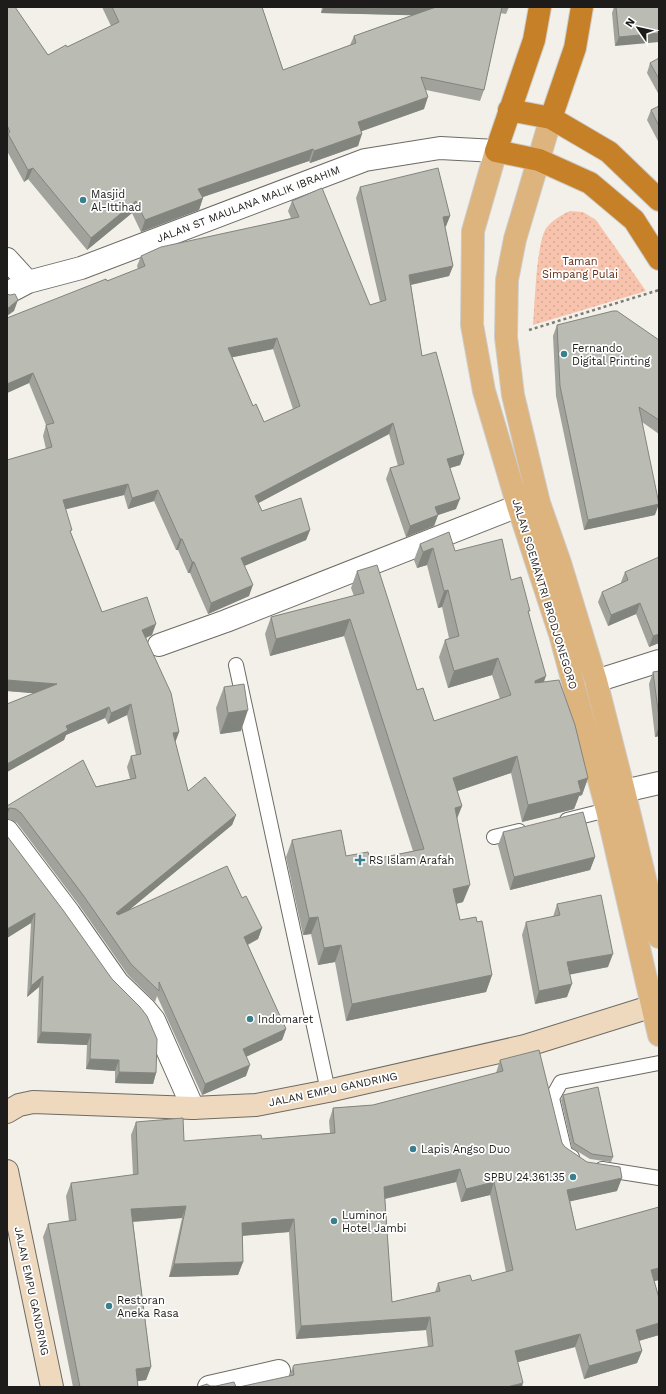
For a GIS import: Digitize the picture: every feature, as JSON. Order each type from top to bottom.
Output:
[{"type":"highway","points":[[540,7],[534,40],[496,151],[540,160],[590,183],[634,220],[659,259]]},
{"type":"highway","points":[[551,118],[575,48],[582,7]]},
{"type":"highway","points":[[509,110],[551,118],[609,152],[659,200]]},
{"type":"main road","name":"JALAN SOEMANTRI BRODJONEGORO","points":[[551,118],[540,160],[515,239],[507,280],[506,337],[513,395],[539,503],[560,563],[596,681],[659,937]]},
{"type":"main road","name":"JALAN SOEMANTRI BRODJONEGORO","points":[[496,151],[473,231],[472,326],[484,390],[518,506],[560,634],[607,810],[656,1005],[659,1035]]},
{"type":"street","name":"JALAN ST MAULANA MALIK IBRAHIM","points":[[7,292],[28,282],[81,268],[364,160],[440,148],[496,151]]},
{"type":"street","points":[[7,259],[28,282]]},
{"type":"street","points":[[159,645],[226,621],[518,506]]},
{"type":"street","points":[[596,681],[659,661]]},
{"type":"street","points":[[624,791],[659,783]]},
{"type":"street","points":[[7,831],[69,913],[118,983],[145,1009],[154,1020],[193,1108]]},
{"type":"street","name":"JALAN EMPU GANDRING","points":[[7,1112],[19,1104],[33,1102],[193,1108],[256,1105],[328,1091],[525,1046],[656,1005]]},
{"type":"street","name":"JALAN EMPU GANDRING","points":[[7,1171],[52,1387]]},
{"type":"street","points":[[209,1387],[279,1371]]},
{"type":"lane","points":[[236,665],[328,1091]]},
{"type":"lane","points":[[554,823],[607,810]]},
{"type":"lane","points":[[494,837],[532,828]]},
{"type":"lane","points":[[659,1063],[561,1082],[552,1098],[565,1153],[584,1165],[659,1178]]},
{"type":"path","points":[[506,337],[659,290]]},
{"type":"green space","name":"Taman Simpang Pulai","points":[[570,211],[583,212],[596,220],[646,291],[533,325],[538,259],[543,234],[552,222]]},
{"type":"building","points":[[7,7],[15,7],[48,55],[66,45],[67,47],[119,22],[112,7],[262,7],[283,70],[356,43],[354,36],[436,7],[502,7],[484,90],[421,77],[428,97],[358,122],[362,134],[314,151],[313,149],[198,189],[203,198],[145,220],[136,201],[91,238],[33,168],[28,170],[8,134],[10,132],[7,125]]},
{"type":"building","points":[[616,7],[659,7],[659,33],[619,37]]},
{"type":"building","points":[[659,58],[659,79],[650,63]]},
{"type":"building","points":[[659,106],[659,126],[651,110]]},
{"type":"building","points":[[438,168],[450,216],[443,217],[453,266],[409,275],[422,356],[436,352],[464,454],[447,459],[460,499],[435,507],[438,515],[410,526],[390,468],[404,464],[393,423],[255,496],[262,511],[301,498],[310,530],[241,558],[253,585],[211,603],[194,562],[192,562],[182,539],[180,539],[158,490],[132,498],[128,484],[63,500],[72,530],[70,531],[102,612],[147,597],[156,624],[142,630],[171,693],[179,732],[173,733],[188,791],[205,777],[236,815],[116,913],[118,915],[227,866],[242,898],[246,896],[262,928],[244,937],[286,1029],[243,1049],[250,1065],[205,1084],[159,982],[159,991],[131,964],[83,895],[21,813],[16,809],[7,809],[7,806],[83,760],[96,787],[136,778],[131,756],[141,754],[131,704],[111,713],[109,707],[66,726],[68,730],[7,764],[7,704],[57,684],[7,680],[7,460],[52,447],[46,425],[54,423],[33,373],[7,384],[7,318],[106,279],[107,281],[145,266],[141,256],[161,247],[299,217],[292,201],[322,188],[370,305],[386,300],[360,187]],"holes":[[[277,338],[300,406],[264,422],[256,404],[253,406],[228,348]]]},
{"type":"building","points":[[7,294],[15,294],[18,300],[7,309]]},
{"type":"building","points":[[617,311],[659,340],[659,420],[639,407],[659,504],[588,520],[560,386],[557,325]]},
{"type":"building","points":[[449,532],[455,551],[502,539],[511,580],[521,577],[530,611],[528,611],[546,676],[535,681],[535,683],[559,680],[575,725],[588,778],[578,781],[581,792],[528,805],[517,756],[453,778],[462,806],[455,808],[470,885],[453,889],[460,920],[476,917],[477,922],[482,921],[492,975],[352,1004],[341,945],[324,948],[318,917],[309,918],[292,840],[341,830],[346,856],[368,852],[370,860],[424,849],[350,619],[276,639],[271,617],[364,593],[357,571],[377,565],[417,690],[423,688],[434,721],[511,695],[498,658],[454,671],[445,640],[459,636],[448,590],[444,591],[433,548],[423,552],[420,544]]},
{"type":"building","points":[[659,557],[659,634],[653,636],[640,603],[611,615],[602,592],[628,580],[625,572]]},
{"type":"building","points":[[659,671],[659,718],[653,672]]},
{"type":"building","points":[[244,684],[248,710],[228,713],[224,687]]},
{"type":"building","points":[[583,812],[595,857],[514,877],[503,832]]},
{"type":"building","points":[[7,836],[63,910],[112,979],[147,1016],[157,1039],[156,1073],[119,1072],[119,1060],[90,1059],[91,1034],[41,1032],[43,976],[31,986],[35,913],[7,929]]},
{"type":"building","points":[[601,895],[613,954],[567,962],[572,984],[539,991],[526,922],[560,915],[557,904]]},
{"type":"building","points":[[539,1050],[562,1143],[565,1147],[587,1162],[620,1167],[622,1178],[567,1190],[576,1230],[659,1207],[659,1268],[651,1270],[659,1298],[659,1323],[636,1330],[642,1351],[589,1366],[580,1334],[515,1351],[523,1383],[507,1387],[239,1387],[294,1375],[294,1365],[433,1346],[430,1317],[301,1326],[294,1219],[242,1223],[243,1262],[174,1264],[186,1206],[131,1209],[151,1367],[136,1369],[138,1387],[80,1387],[48,1224],[76,1220],[71,1183],[138,1174],[136,1122],[183,1118],[184,1141],[261,1135],[262,1139],[335,1133],[333,1108],[373,1105],[503,1071],[500,1060]],"holes":[[[460,1169],[466,1189],[494,1182],[513,1270],[472,1281],[470,1275],[438,1283],[440,1291],[392,1302],[384,1187]]]},
{"type":"building","points":[[598,1087],[613,1157],[592,1154],[574,1143],[563,1095]]},
{"type":"building","points":[[234,1382],[236,1387],[198,1387],[207,1384],[210,1386],[216,1386]]},
{"type":"place","name":"Masjid Al-Ittihad","points":[[83,200]]},
{"type":"place","name":"Fernando Digital Printing","points":[[564,354]]},
{"type":"place","name":"RS Islam Arafah","points":[[360,860]]},
{"type":"place","name":"Indomaret","points":[[250,1019]]},
{"type":"place","name":"Lapis Angso Duo","points":[[413,1149]]},
{"type":"place","name":"SPBU 24.361.35","points":[[573,1177]]},
{"type":"place","name":"Luminor Hotel Jambi","points":[[334,1221]]},
{"type":"place","name":"Restoran Aneka Rasa","points":[[109,1306]]}]
